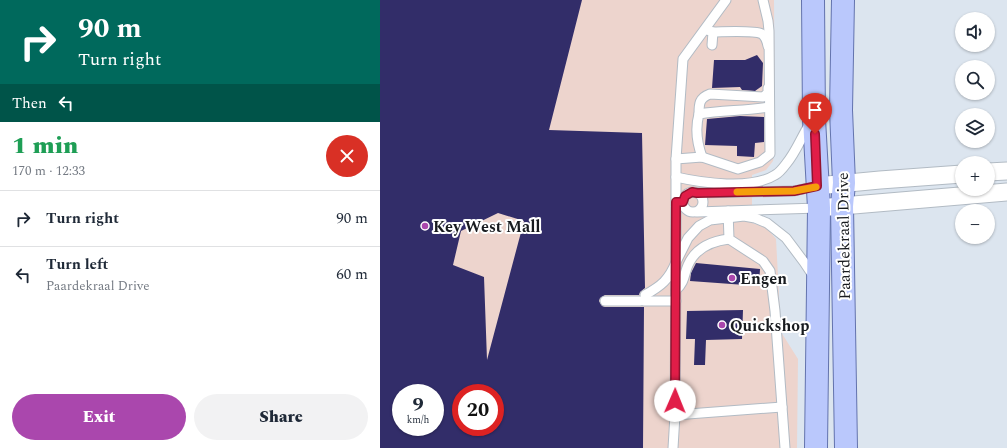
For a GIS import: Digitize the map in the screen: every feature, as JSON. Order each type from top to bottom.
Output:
[{"type":"main road","name":"Paardekraal Drive","points":[[813,0],[814,119],[819,208],[816,448]]},
{"type":"main road","name":"Paardekraal Drive","points":[[843,0],[841,110],[844,183],[842,206],[846,448]]},
{"type":"street","points":[[995,172],[1007,171]]},
{"type":"street","points":[[817,186],[955,175]]},
{"type":"street","points":[[819,208],[1007,192]]},
{"type":"lane","points":[[673,448],[675,415],[676,262],[679,202],[676,178],[676,159],[683,59],[709,31],[726,0]]},
{"type":"lane","points":[[676,159],[702,156],[738,169],[760,162],[770,154],[769,31],[763,0]]},
{"type":"lane","points":[[709,31],[712,45]]},
{"type":"lane","points":[[702,156],[698,144],[697,122],[699,103],[701,99],[710,94],[763,97],[768,93],[768,46],[763,35],[755,33],[709,31]]},
{"type":"lane","points":[[699,114],[735,110],[749,111],[769,108]]},
{"type":"lane","points":[[676,178],[701,182],[743,184],[770,178],[776,175],[795,153],[809,125],[814,119]]},
{"type":"lane","points":[[679,202],[688,193],[692,192],[794,191],[817,186]]},
{"type":"lane","points":[[697,193],[703,201],[701,208],[697,212]]},
{"type":"lane","points":[[679,202],[686,210],[710,220]]},
{"type":"lane","points":[[643,299],[666,281],[673,271],[688,238],[700,226],[710,220],[728,214],[819,208]]},
{"type":"lane","points":[[686,210],[690,212],[728,214],[755,218],[771,226],[786,238],[818,283]]},
{"type":"lane","points":[[728,214],[729,239]]},
{"type":"lane","points":[[676,290],[683,282],[688,265],[693,256],[700,249],[716,240],[729,239],[763,261],[770,271],[775,311],[785,448]]},
{"type":"lane","points":[[605,301],[643,299],[676,301]]},
{"type":"lane","points":[[675,415],[782,407]]},
{"type":"shaded area","points":[[380,0],[774,0],[775,147],[773,161],[766,170],[752,175],[752,223],[766,227],[776,239],[781,332],[798,359],[797,448],[380,448]]},
{"type":"building","points":[[380,0],[582,0],[549,130],[642,133],[645,288],[639,295],[605,295],[600,298],[599,301],[602,306],[605,307],[644,307],[643,448],[380,448]],"holes":[[[498,213],[524,221],[487,360],[484,277],[453,265],[461,231]]]},
{"type":"building","points":[[757,55],[763,63],[762,86],[755,91],[742,90],[740,87],[712,88],[714,60],[745,60]]},
{"type":"building","points":[[740,116],[764,117],[764,142],[755,143],[754,157],[737,156],[737,146],[705,145],[707,119]]},
{"type":"building","points":[[696,263],[760,269],[759,286],[690,281],[691,273]]},
{"type":"building","points":[[743,310],[742,339],[706,340],[705,365],[694,365],[695,339],[686,339],[687,311]]},
{"type":"slow traffic","points":[[737,192],[794,191],[816,187]]},
{"type":"place","name":"Key West Mall","points":[[425,226]]},
{"type":"place","name":"Engen","points":[[732,278]]},
{"type":"place","name":"Quickshop","points":[[722,325]]},
{"type":"route","points":[[675,401],[676,202],[683,202],[685,196],[692,192],[794,191],[817,186],[815,134]]}]
